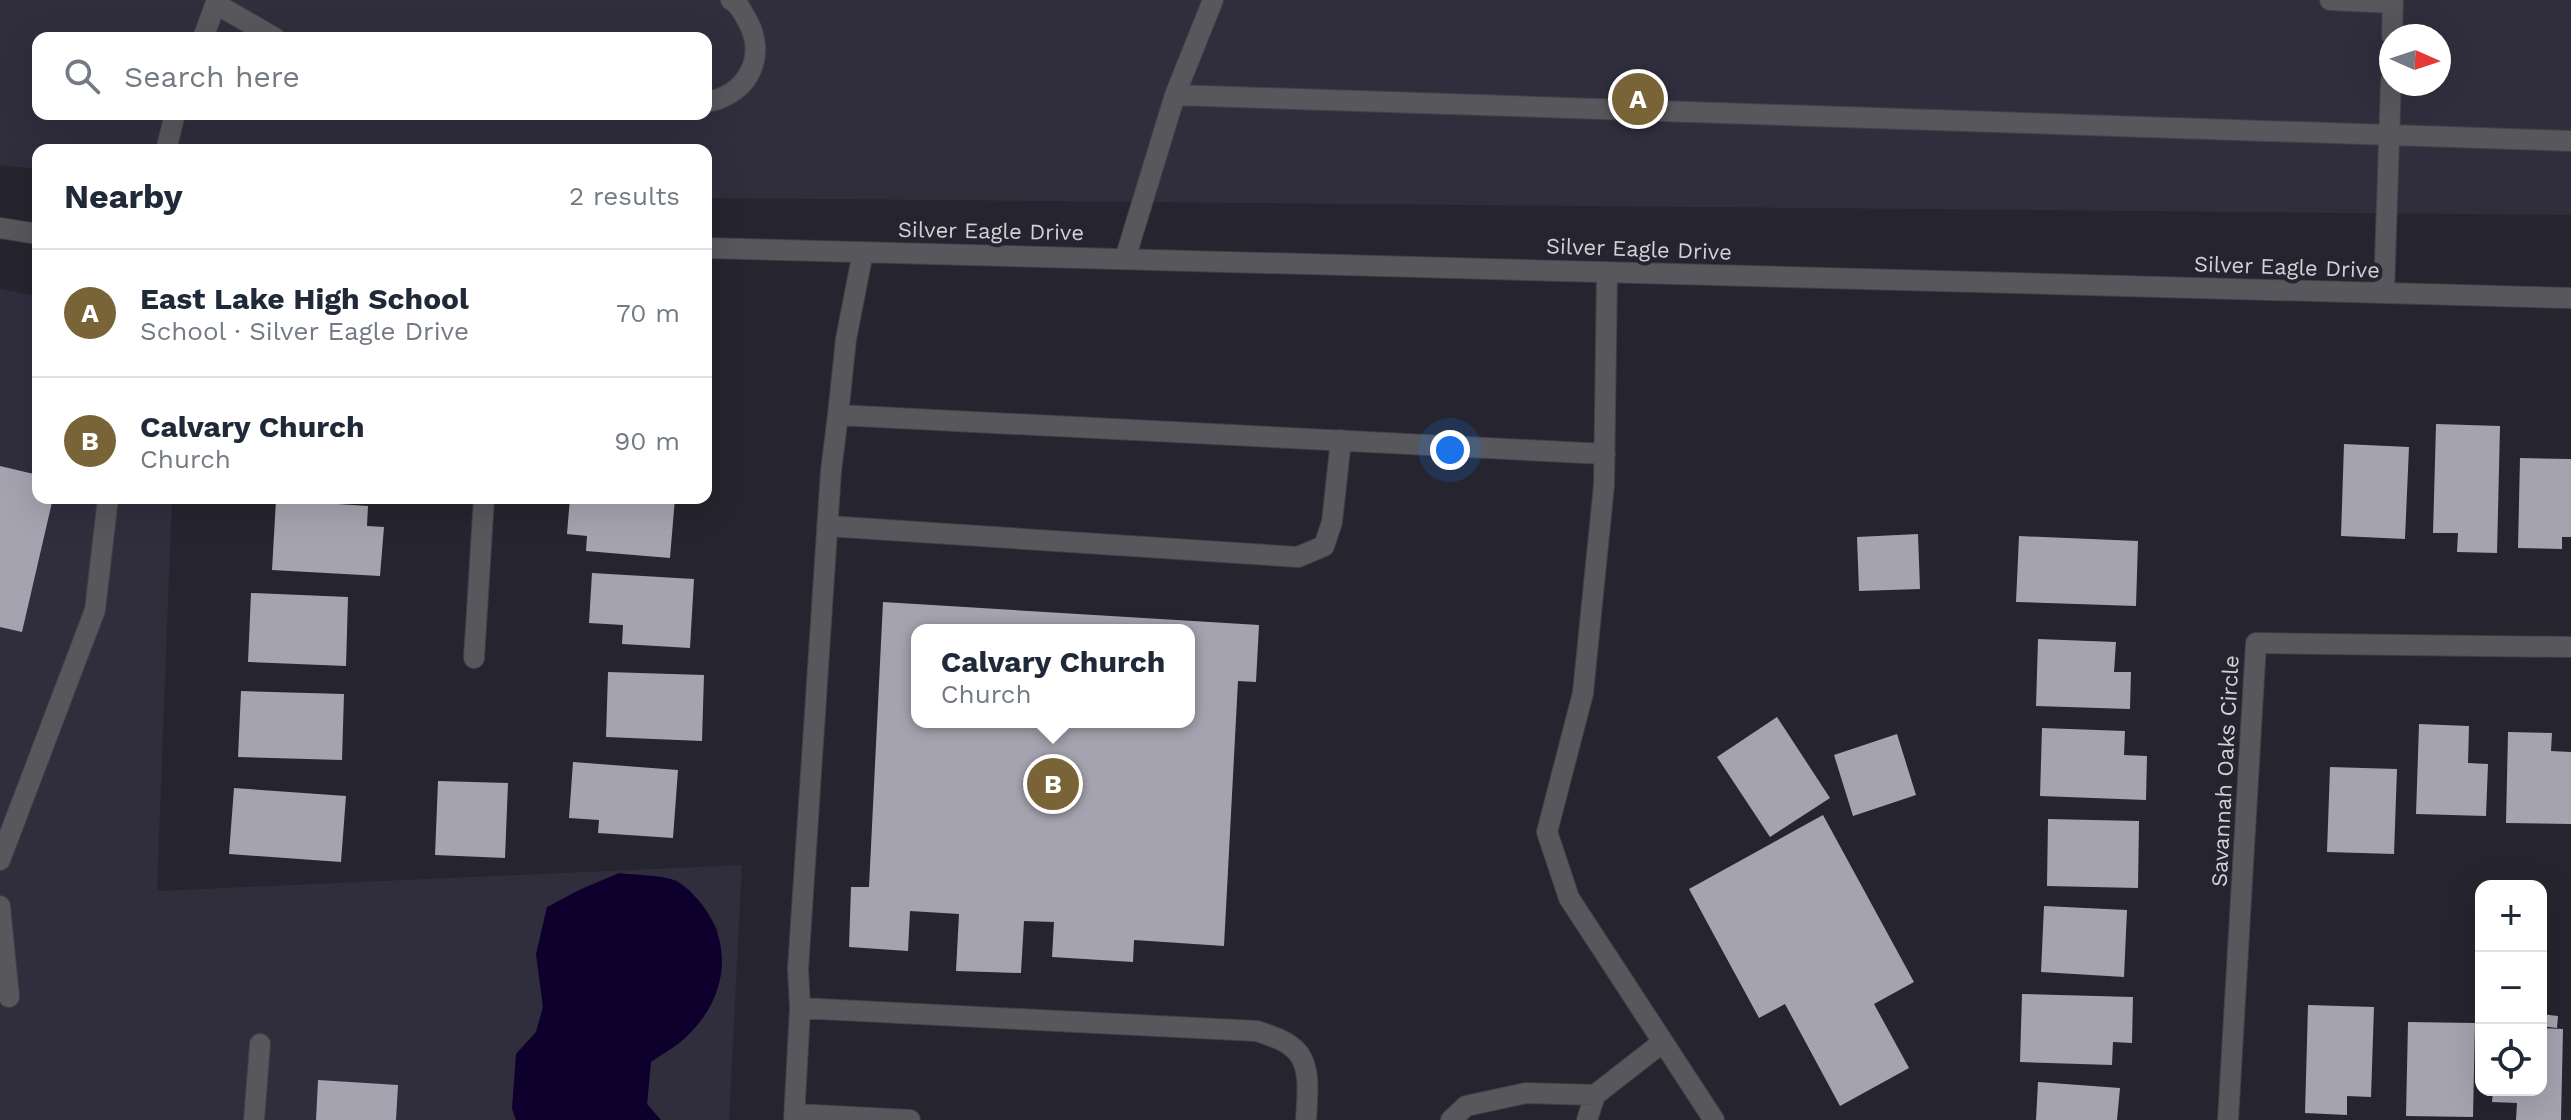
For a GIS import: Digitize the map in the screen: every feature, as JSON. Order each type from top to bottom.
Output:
[{"type":"street","points":[[712,100],[726,97],[746,81],[755,59],[752,28],[737,2],[731,0]]},
{"type":"street","points":[[1125,259],[1175,95],[1213,0]]},
{"type":"street","points":[[2330,0],[2393,1],[2392,24]]},
{"type":"street","points":[[205,32],[216,2],[265,32]]},
{"type":"street","points":[[1175,95],[2571,141]]},
{"type":"street","points":[[2384,293],[2390,96]]},
{"type":"street","points":[[168,144],[175,120]]},
{"type":"street","points":[[0,228],[32,233]]},
{"type":"street","name":"Silver Eagle Drive","points":[[712,248],[2571,298]]},
{"type":"street","points":[[863,252],[846,339],[831,471],[798,969],[800,1008],[794,1117],[910,1120]]},
{"type":"street","points":[[1607,272],[1604,485],[1583,693],[1547,832],[1569,898],[1714,1120]]},
{"type":"street","points":[[838,415],[1605,454]]},
{"type":"street","points":[[827,526],[1298,557],[1324,546],[1332,522],[1341,440]]},
{"type":"street","points":[[0,860],[95,610],[107,504]]},
{"type":"street","points":[[474,658],[484,504]]},
{"type":"street","name":"Savannah Oaks Circle","points":[[2228,1120],[2256,643],[2571,647]]},
{"type":"street","points":[[0,906],[9,997]]},
{"type":"street","points":[[800,1008],[1257,1031],[1293,1047],[1304,1060],[1306,1120]]},
{"type":"street","points":[[1587,1120],[1595,1095],[1663,1042]]},
{"type":"street","points":[[254,1120],[260,1044]]},
{"type":"street","points":[[1451,1120],[1466,1106],[1526,1093],[1595,1095]]},
{"type":"shaded area","points":[[0,0],[2571,0],[2571,215],[712,198],[712,144],[32,144],[32,168],[0,165]]},
{"type":"shaded area","points":[[0,289],[32,295],[32,504],[172,504],[157,891],[742,865],[729,1120],[661,1120],[647,1105],[651,1062],[686,1038],[718,929],[702,904],[676,880],[536,954],[543,1007],[536,1032],[516,1054],[512,1109],[516,1120],[0,1120]]},
{"type":"shaded area","points":[[619,873],[674,880],[689,890],[702,905],[717,931],[721,947],[720,979],[715,995],[708,1010],[686,1037],[651,1062],[647,1104],[661,1120],[516,1120],[512,1109],[516,1054],[536,1032],[543,1007],[536,954],[547,907]]},
{"type":"building","points":[[2436,424],[2500,426],[2497,553],[2457,552],[2458,533],[2433,533]]},
{"type":"building","points":[[2344,444],[2409,447],[2405,539],[2341,536]]},
{"type":"building","points":[[2520,458],[2571,459],[2571,537],[2562,537],[2562,549],[2518,548]]},
{"type":"building","points":[[0,466],[32,474],[32,504],[52,504],[22,632],[0,627]]},
{"type":"building","points":[[276,504],[368,506],[367,526],[384,527],[380,576],[272,570]]},
{"type":"building","points":[[570,504],[674,504],[670,558],[586,551],[587,536],[567,534]]},
{"type":"building","points":[[1918,534],[1920,589],[1859,591],[1857,537]]},
{"type":"building","points":[[2019,536],[2138,541],[2136,606],[2016,602]]},
{"type":"building","points":[[592,573],[694,579],[690,648],[622,644],[623,625],[589,623]]},
{"type":"building","points":[[251,593],[348,597],[346,666],[248,662]]},
{"type":"building","points":[[883,602],[1259,625],[1256,682],[1238,681],[1224,946],[1134,940],[1133,962],[1052,957],[1054,922],[1024,921],[1021,973],[956,971],[959,914],[910,911],[908,951],[849,947],[851,887],[869,887]]},
{"type":"building","points":[[2038,639],[2116,642],[2114,672],[2131,672],[2130,709],[2036,706]]},
{"type":"building","points":[[608,672],[704,675],[702,741],[606,737]]},
{"type":"building","points":[[241,691],[344,694],[342,760],[238,757]]},
{"type":"building","points":[[1777,717],[1830,798],[1770,837],[1717,757]]},
{"type":"building","points":[[2419,724],[2469,726],[2468,763],[2488,764],[2486,816],[2416,814]]},
{"type":"building","points":[[2042,728],[2125,731],[2124,755],[2147,756],[2146,800],[2040,796]]},
{"type":"building","points":[[2508,732],[2552,733],[2551,751],[2571,752],[2571,824],[2506,823]]},
{"type":"building","points":[[1897,734],[1916,795],[1853,816],[1834,755]]},
{"type":"building","points":[[573,762],[678,770],[673,838],[598,833],[599,820],[569,818]]},
{"type":"building","points":[[2330,767],[2397,769],[2394,854],[2327,852]]},
{"type":"building","points":[[438,781],[508,783],[505,858],[435,855]]},
{"type":"building","points":[[234,788],[346,796],[341,862],[229,854]]},
{"type":"building","points":[[1823,815],[1914,982],[1874,1004],[1909,1068],[1840,1106],[1785,1004],[1759,1018],[1689,889]]},
{"type":"building","points":[[2048,819],[2139,821],[2138,888],[2047,886]]},
{"type":"building","points":[[2044,906],[2127,910],[2124,977],[2041,972]]},
{"type":"building","points":[[2022,994],[2133,997],[2132,1043],[2113,1042],[2112,1065],[2020,1062]]},
{"type":"building","points":[[2308,1005],[2374,1007],[2371,1097],[2347,1096],[2347,1115],[2305,1113]]},
{"type":"building","points":[[2547,1015],[2558,1016],[2557,1028],[2547,1027]]},
{"type":"building","points":[[2408,1022],[2475,1023],[2473,1117],[2406,1116]]},
{"type":"building","points":[[2547,1028],[2563,1029],[2561,1120],[2516,1120],[2517,1103],[2492,1102],[2492,1096],[2547,1096]]},
{"type":"building","points":[[318,1080],[398,1085],[396,1120],[316,1120]]},
{"type":"building","points":[[2038,1082],[2120,1088],[2117,1120],[2036,1120]]},
{"type":"place","name":"East Lake High School","points":[[1638,99]]},
{"type":"place","name":"Calvary Church","points":[[1053,784]]}]
